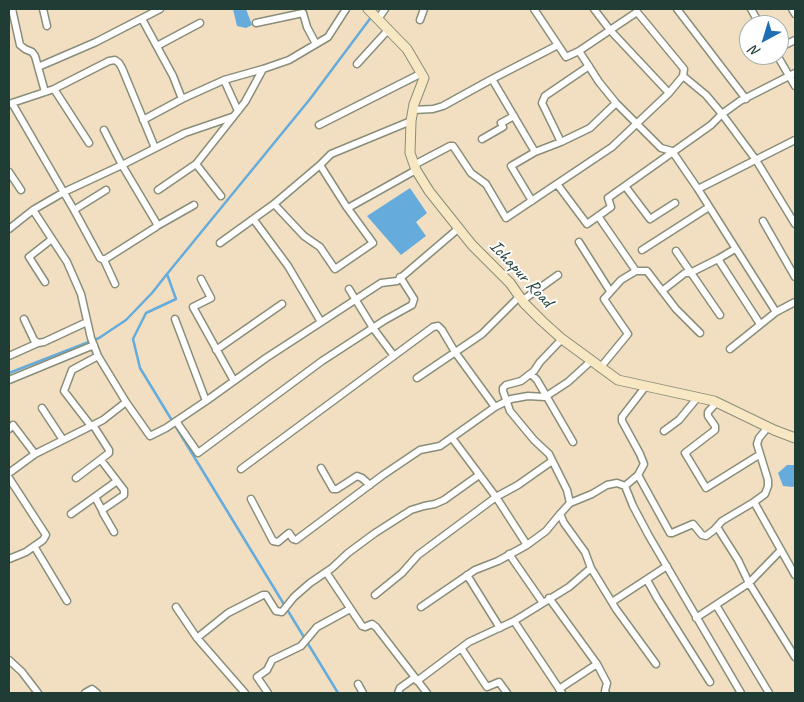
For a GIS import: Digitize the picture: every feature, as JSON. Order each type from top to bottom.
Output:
[{"type":"street","points":[[12,9],[20,45],[32,52],[45,92]]},
{"type":"street","points":[[43,9],[47,26]]},
{"type":"street","points":[[38,67],[160,9]]},
{"type":"street","points":[[143,120],[182,99],[224,80],[290,60],[328,37],[346,9]]},
{"type":"street","points":[[319,124],[422,73],[407,49],[372,13],[385,9]]},
{"type":"street","points":[[420,20],[424,9]]},
{"type":"street","points":[[348,208],[450,146],[454,146],[471,173],[486,184],[505,217],[612,147],[669,93],[683,76],[684,69],[637,12],[579,51],[566,57],[534,9]]},
{"type":"street","points":[[594,9],[610,30],[669,93]]},
{"type":"street","points":[[677,9],[746,98]]},
{"type":"street","points":[[792,9],[795,14]]},
{"type":"street","points":[[256,23],[303,13],[307,27],[316,44]]},
{"type":"street","points":[[142,19],[173,76],[182,99]]},
{"type":"street","points":[[157,46],[200,23]]},
{"type":"street","points":[[357,64],[388,30]]},
{"type":"street","points":[[413,110],[433,109],[443,106],[558,45]]},
{"type":"street","points":[[579,51],[599,82],[616,103],[661,148],[672,151],[710,207],[776,312]]},
{"type":"street","points":[[115,284],[104,260],[100,258],[64,192],[10,103],[54,89],[109,61],[115,60],[122,68],[155,148]]},
{"type":"street","points":[[561,142],[542,102],[545,96],[589,66]]},
{"type":"street","points":[[158,190],[196,164],[245,102],[263,69]]},
{"type":"street","name":"Ichapur Road","points":[[422,73],[424,80],[411,121],[410,153],[415,167],[429,191],[458,228],[542,321],[562,339],[618,380],[717,402],[795,438]]},
{"type":"street","points":[[557,184],[587,224],[611,207],[608,198],[746,98],[792,75],[795,86]]},
{"type":"street","points":[[683,76],[706,95],[722,114],[756,160],[795,224]]},
{"type":"street","points":[[492,79],[535,152]]},
{"type":"street","points":[[224,80],[238,111]]},
{"type":"street","points":[[54,89],[89,143]]},
{"type":"street","points":[[532,201],[511,166],[535,152],[590,128],[616,103]]},
{"type":"street","points":[[482,139],[503,127],[501,123],[514,116]]},
{"type":"street","points":[[9,229],[32,210],[64,192],[185,133],[232,117]]},
{"type":"street","points":[[220,243],[274,204],[331,154],[411,121]]},
{"type":"street","points":[[104,130],[157,226]]},
{"type":"street","points":[[698,189],[795,140]]},
{"type":"street","points":[[196,164],[221,196]]},
{"type":"street","points":[[274,204],[304,236],[320,247],[336,269],[373,242],[320,165]]},
{"type":"street","points":[[9,172],[21,190]]},
{"type":"street","points":[[625,186],[650,219],[675,203]]},
{"type":"street","points":[[74,210],[106,190]]},
{"type":"street","points":[[104,260],[194,205]]},
{"type":"street","points":[[642,250],[710,207]]},
{"type":"street","points":[[32,210],[67,262],[77,286],[98,356],[126,402],[150,436],[206,401],[381,283],[397,280],[458,228]]},
{"type":"street","points":[[598,216],[636,271]]},
{"type":"street","points":[[254,220],[288,266],[321,322]]},
{"type":"street","points":[[763,221],[795,277]]},
{"type":"street","points":[[45,282],[29,257],[52,239]]},
{"type":"street","points":[[579,242],[610,291]]},
{"type":"street","points":[[662,291],[685,273],[690,273],[735,249]]},
{"type":"street","points":[[676,251],[720,315]]},
{"type":"street","points":[[718,259],[760,324]]},
{"type":"street","points":[[600,368],[628,334],[604,299],[621,280],[636,271],[646,271],[700,333]]},
{"type":"street","points":[[416,378],[482,334],[522,298],[558,275]]},
{"type":"street","points":[[174,422],[198,453],[322,361],[412,305],[414,299],[400,277]]},
{"type":"street","points":[[201,278],[211,298],[193,307],[234,381]]},
{"type":"street","points":[[349,289],[373,328],[394,356]]},
{"type":"street","points":[[730,348],[776,312],[795,302]]},
{"type":"street","points":[[216,350],[282,304]]},
{"type":"street","points":[[24,319],[34,340],[38,343]]},
{"type":"street","points":[[175,319],[206,401]]},
{"type":"street","points":[[9,356],[87,322]]},
{"type":"street","points":[[241,469],[433,327],[438,326],[442,330],[455,352],[495,407]]},
{"type":"street","points":[[562,339],[531,374],[522,381],[503,388],[503,391],[510,411],[534,440],[549,454],[567,490],[570,503]]},
{"type":"street","points":[[9,380],[93,342]]},
{"type":"street","points":[[76,478],[109,453],[109,450],[92,425],[64,391],[72,370],[98,356]]},
{"type":"street","points":[[250,499],[273,540],[276,542],[289,532],[293,539],[296,540],[420,450],[440,446],[506,401],[528,396],[545,397],[568,382],[591,360]]},
{"type":"street","points":[[531,374],[537,380],[545,397],[573,442]]},
{"type":"street","points":[[625,486],[638,476],[644,467],[643,461],[622,419],[623,415],[646,386]]},
{"type":"street","points":[[664,431],[679,420],[698,398]]},
{"type":"street","points":[[9,473],[35,454],[103,420],[126,402]]},
{"type":"street","points":[[717,402],[708,412],[715,430],[684,453],[706,488],[759,455]]},
{"type":"street","points":[[42,408],[63,440]]},
{"type":"street","points":[[9,428],[13,425],[35,454]]},
{"type":"street","points":[[638,476],[671,533],[693,524],[704,536],[714,530],[722,521],[765,494],[768,486],[759,455],[758,440],[768,427]]},
{"type":"street","points":[[452,438],[496,497],[526,545]]},
{"type":"street","points":[[101,460],[124,490],[124,495],[102,510]]},
{"type":"street","points":[[375,595],[402,574],[418,555],[496,497],[518,485],[552,461]]},
{"type":"street","points":[[321,468],[333,489],[337,489],[357,476],[370,486]]},
{"type":"street","points":[[197,638],[228,613],[263,595],[266,595],[276,611],[282,612],[294,597],[348,553],[402,515],[417,507],[435,504],[479,476]]},
{"type":"street","points":[[9,478],[46,535],[43,540],[26,552],[9,559]]},
{"type":"street","points":[[71,514],[117,480]]},
{"type":"street","points":[[421,607],[467,576],[526,545],[546,531],[570,503],[592,494],[607,484],[617,483],[625,486],[633,506],[741,693]]},
{"type":"street","points":[[95,497],[114,532]]},
{"type":"street","points":[[754,502],[795,574]]},
{"type":"street","points":[[560,514],[564,524],[585,552],[591,568],[612,602],[656,664]]},
{"type":"street","points":[[717,526],[738,560],[749,583],[795,657]]},
{"type":"street","points":[[34,546],[67,601]]},
{"type":"street","points":[[696,618],[749,583],[781,550]]},
{"type":"street","points":[[509,554],[542,603]]},
{"type":"street","points":[[612,602],[667,566]]},
{"type":"street","points":[[398,693],[400,688],[416,680],[469,642],[514,621],[569,586],[591,568]]},
{"type":"street","points":[[326,572],[362,626],[374,625],[427,693]]},
{"type":"street","points":[[467,576],[500,628]]},
{"type":"street","points":[[647,580],[710,682]]},
{"type":"street","points":[[550,598],[597,664],[607,683],[606,693]]},
{"type":"street","points":[[716,605],[769,693]]},
{"type":"street","points":[[176,607],[197,638],[245,693]]},
{"type":"street","points":[[268,693],[257,677],[267,670],[272,660],[301,646],[317,626],[350,609]]},
{"type":"street","points":[[514,621],[561,691],[597,664]]},
{"type":"street","points":[[461,648],[487,687],[499,682],[507,693]]},
{"type":"street","points":[[9,660],[22,672],[39,693]]},
{"type":"street","points":[[358,684],[363,693]]},
{"type":"street","points":[[85,693],[92,689],[97,693]]},
{"type":"water","points":[[233,9],[246,9],[252,25],[246,28],[237,26]]},
{"type":"water","points":[[410,188],[427,213],[416,222],[426,236],[401,255],[367,216]]},
{"type":"water","points":[[787,465],[795,465],[795,485],[793,487],[783,486],[778,473]]},
{"type":"waterway","points":[[338,693],[140,368],[133,339],[146,313],[176,299],[167,274],[310,99],[372,16]]},
{"type":"waterway","points":[[9,373],[99,338],[126,320],[167,274]]}]
